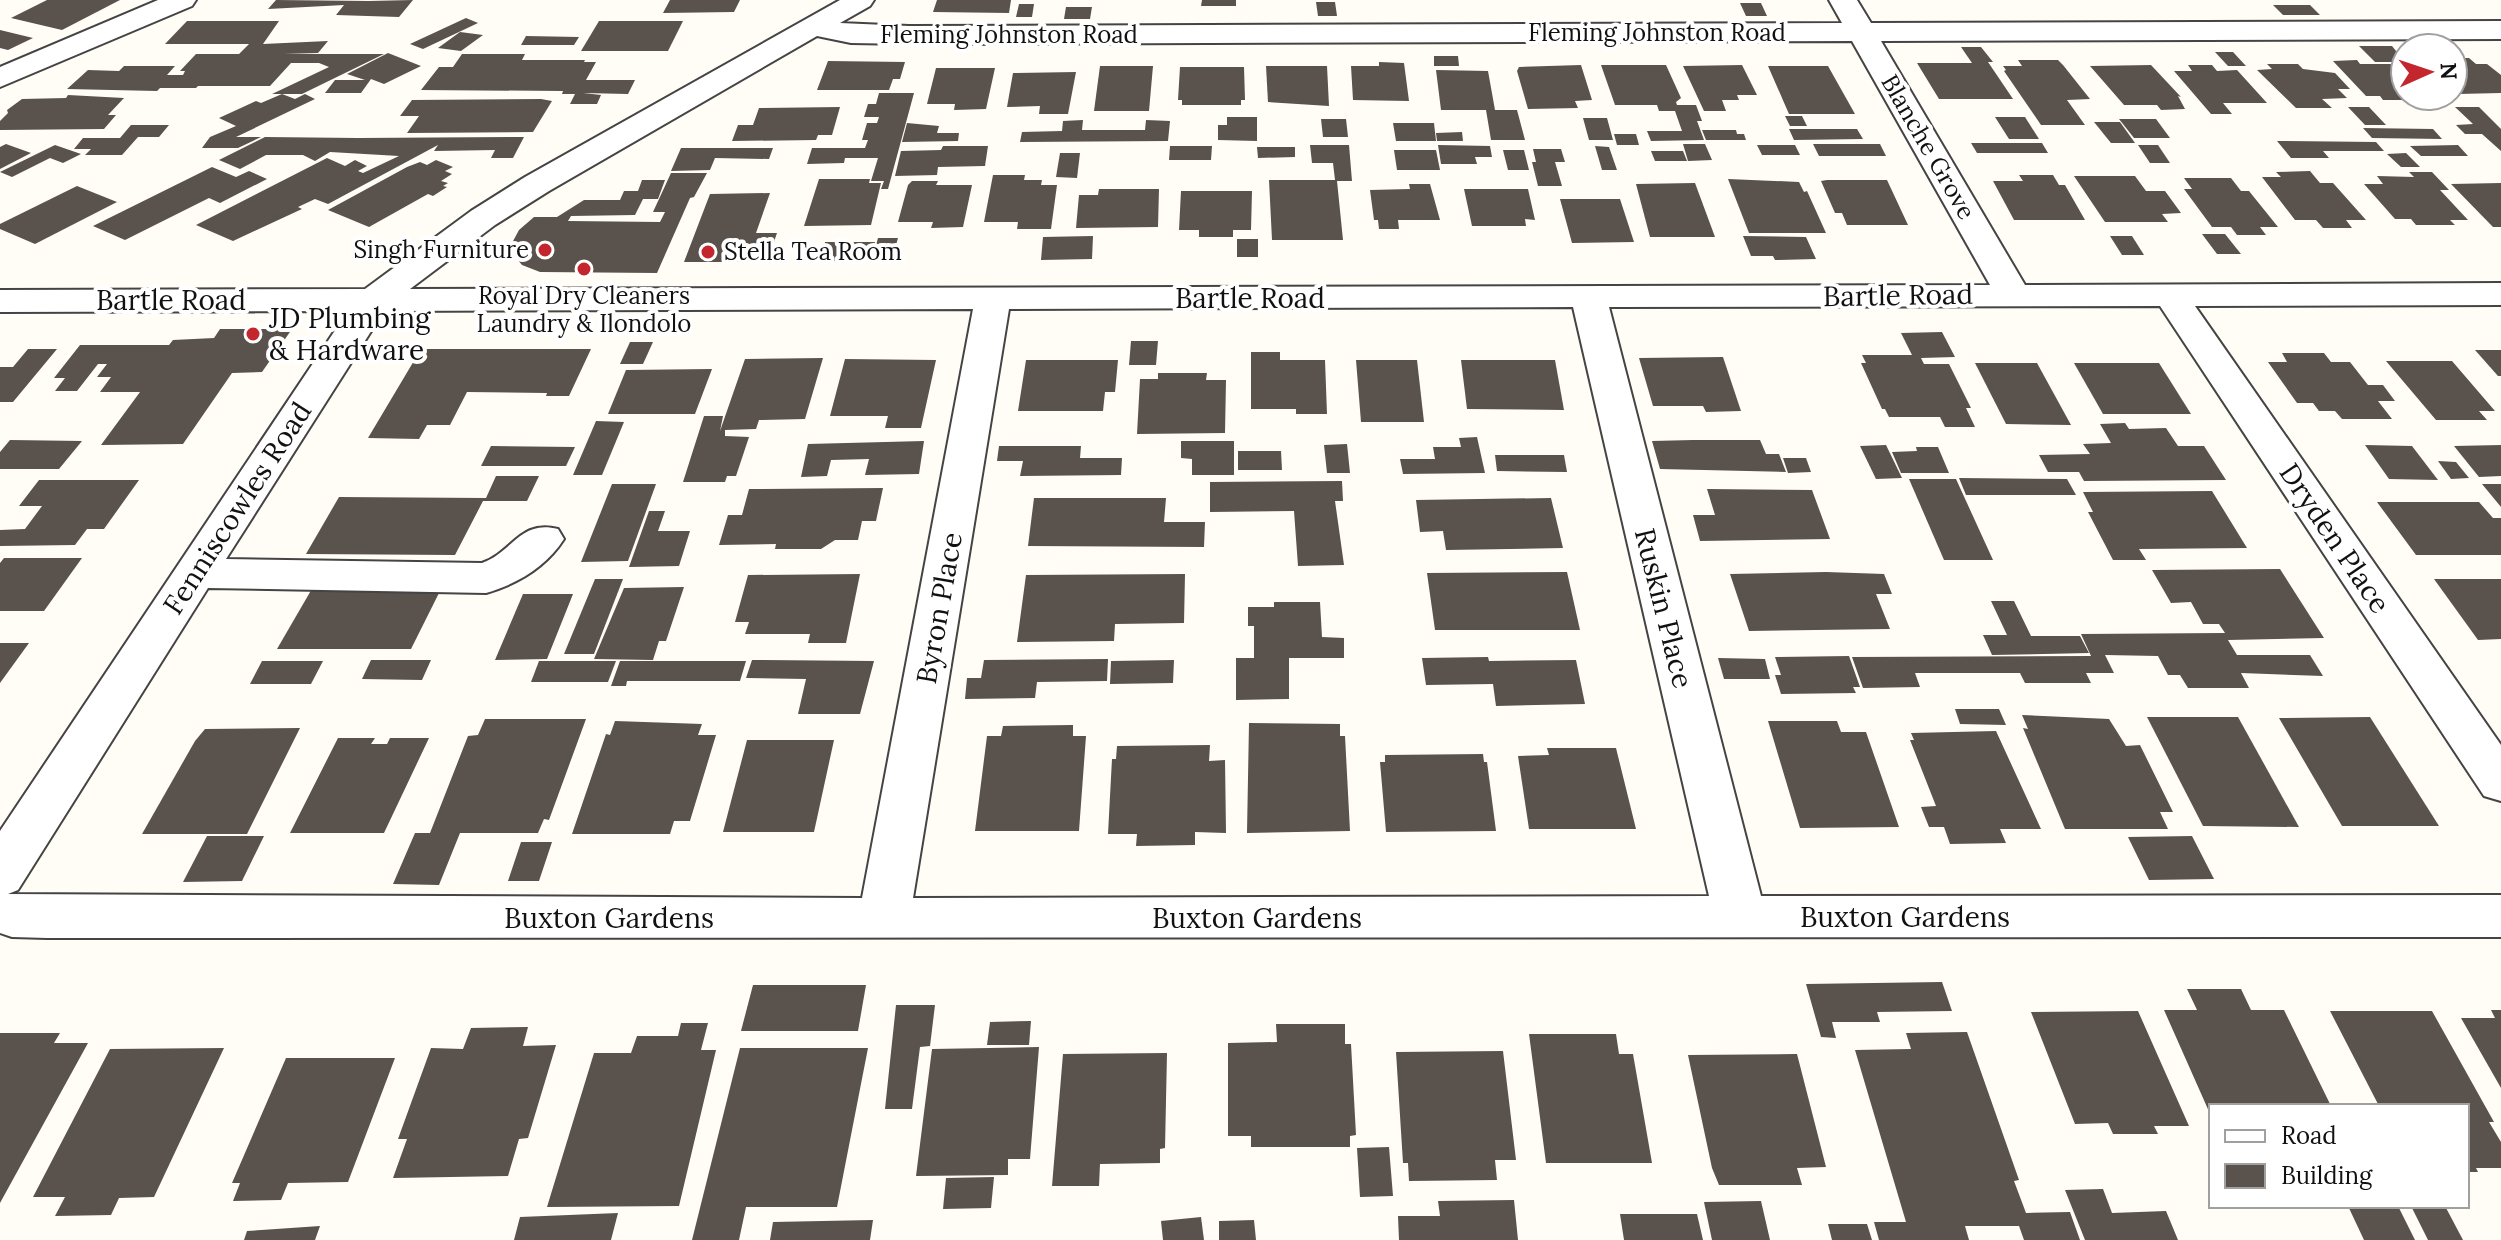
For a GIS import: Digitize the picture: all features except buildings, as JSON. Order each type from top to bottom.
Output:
[{"type":"street","points":[[0,78],[182,0]]},
{"type":"street","name":"Fenniscowles Road","points":[[4,901],[16,847],[372,301],[470,227],[537,184],[860,0]]},
{"type":"street","name":"Blanche Grove","points":[[1843,0],[2013,294]]},
{"type":"street","name":"Fleming Johnston Road","points":[[814,27],[851,34],[899,35],[2501,30]]},
{"type":"street","name":"Dryden Place","points":[[2169,293],[2501,783]]},
{"type":"street","name":"Bartle Road","points":[[0,301],[2501,294]]},
{"type":"street","name":"Byron Place","points":[[884,919],[993,297]]},
{"type":"street","name":"Ruskin Place","points":[[1589,298],[1740,917]]},
{"type":"street","points":[[194,573],[486,578],[507,570],[543,539]]},
{"type":"street","name":"Buxton Gardens","points":[[4,901],[884,919],[2501,916]]},
{"type":"place","name":"Singh Furniture","points":[[545,250]]},
{"type":"place","name":"Stella Tea Room","points":[[708,252]]},
{"type":"place","name":"Royal Dry Cleaners Laundry & Ilondolo","points":[[584,269]]},
{"type":"place","name":"JD Plumbing & Hardware","points":[[253,334]]}]
